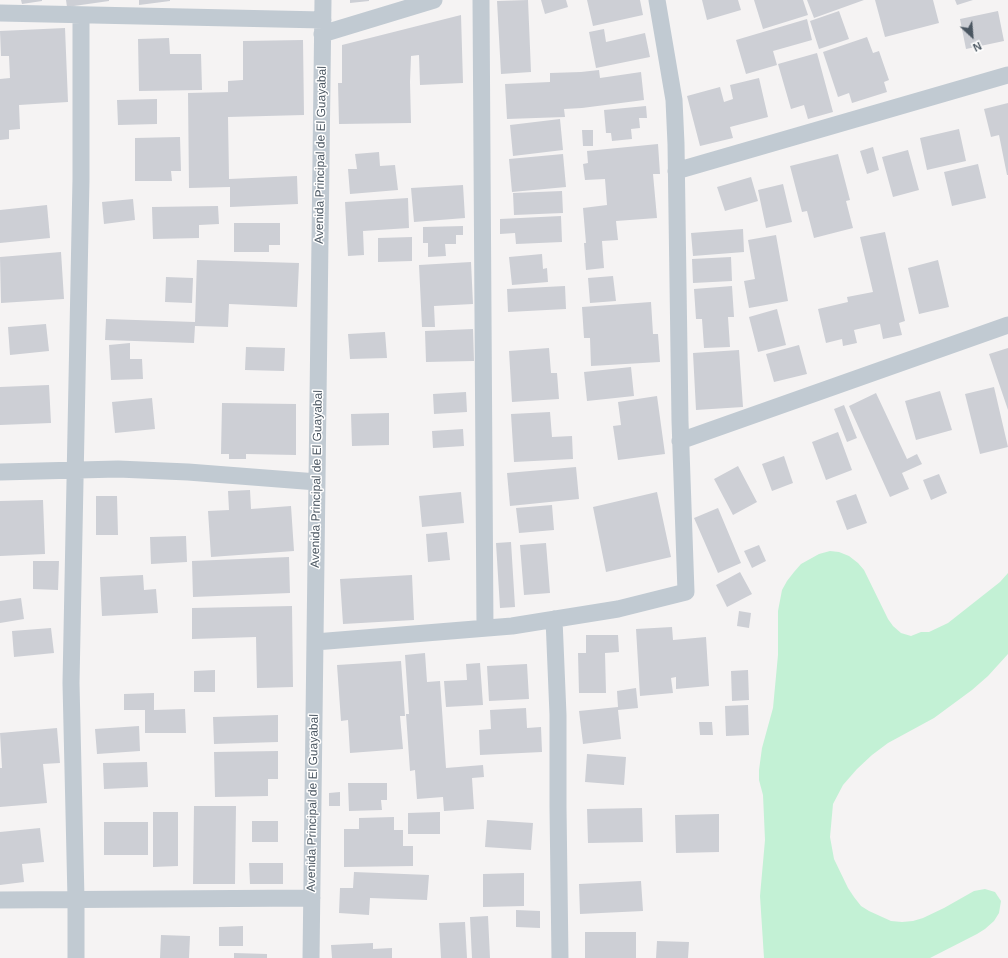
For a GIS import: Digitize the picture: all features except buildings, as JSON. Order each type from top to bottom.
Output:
[{"type":"street","name":"Avenida Principal de El Guayabal","points":[[311,958],[323,0]]},
{"type":"street","points":[[1,14],[81,15],[323,27],[434,0]]},
{"type":"street","points":[[481,0],[485,628]]},
{"type":"street","points":[[315,642],[512,626],[618,609],[686,592],[680,441],[674,100],[657,0]]},
{"type":"street","points":[[76,958],[71,683],[81,179],[81,15]]},
{"type":"street","points":[[676,171],[1008,75]]},
{"type":"street","points":[[680,441],[1008,325]]},
{"type":"street","points":[[0,472],[118,469],[188,472],[316,482]]},
{"type":"street","points":[[554,619],[558,715],[560,958]]},
{"type":"street","points":[[0,900],[312,898]]},
{"type":"green space","points":[[830,551],[839,552],[849,556],[858,563],[864,570],[888,619],[893,626],[901,633],[911,636],[921,632],[929,632],[948,623],[1000,582],[1008,573],[1008,654],[988,676],[972,690],[934,718],[888,743],[872,755],[843,785],[833,804],[830,837],[834,859],[854,897],[861,906],[869,911],[891,921],[902,922],[923,918],[974,891],[985,889],[995,892],[1001,901],[999,913],[994,921],[985,929],[930,958],[764,958],[760,896],[765,840],[763,795],[759,780],[759,770],[762,748],[773,708],[778,655],[778,611],[782,590],[794,572],[801,564],[819,554]]}]
